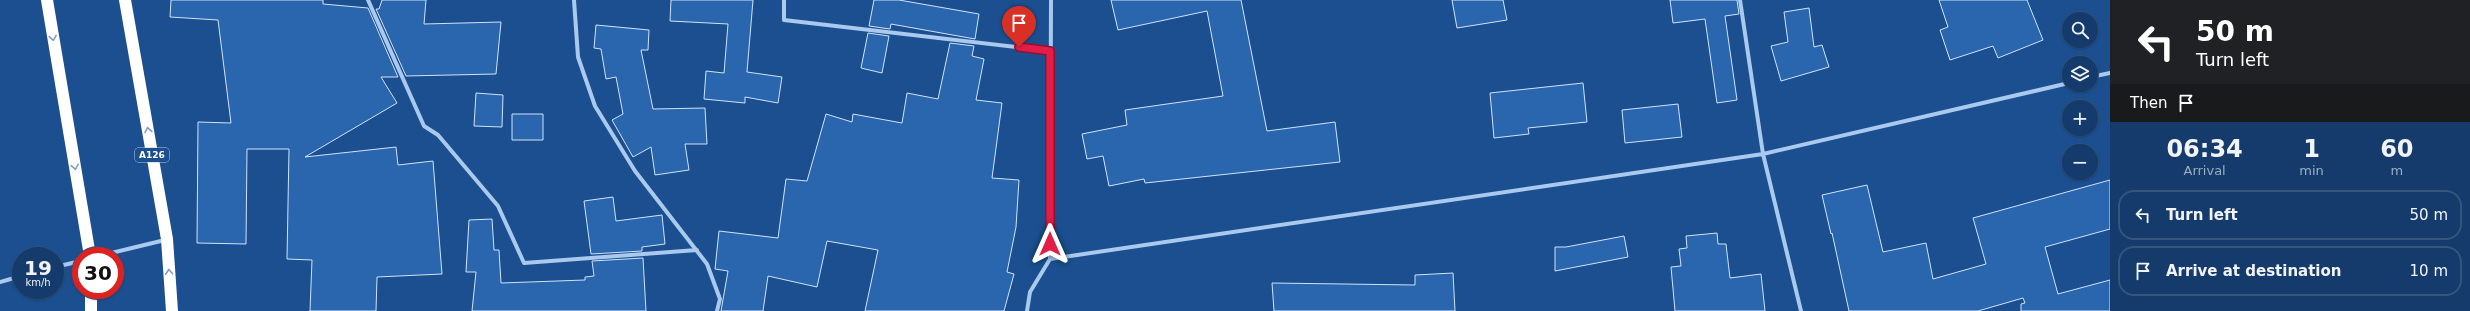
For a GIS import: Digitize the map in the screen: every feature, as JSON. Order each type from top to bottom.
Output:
[{"type":"highway","points":[[47,0],[88,247]]},
{"type":"highway","name":"A126","points":[[125,0],[167,239],[172,311]]},
{"type":"highway","points":[[91,299],[91,311]]},
{"type":"street","points":[[368,0],[424,126],[438,135],[498,206],[524,263],[697,250]]},
{"type":"street","points":[[574,0],[578,56],[595,106],[635,171],[707,264],[720,299],[717,311]]},
{"type":"street","points":[[784,0],[784,20],[1050,51]]},
{"type":"street","points":[[1027,311],[1030,292],[1050,259],[1051,0]]},
{"type":"street","points":[[1740,0],[1763,154],[1801,311]]},
{"type":"street","points":[[2098,76],[2110,73]]},
{"type":"street","points":[[1050,259],[1763,154],[2062,84]]},
{"type":"street","points":[[124,250],[167,239]]},
{"type":"street","points":[[0,282],[12,279]]},
{"type":"building","points":[[171,0],[323,0],[323,4],[368,8],[398,77],[381,77],[397,103],[305,157],[396,147],[398,165],[433,161],[442,274],[377,277],[376,311],[310,311],[312,260],[287,259],[289,149],[247,149],[246,244],[197,243],[198,122],[231,123],[218,20],[170,17]]},
{"type":"building","points":[[382,0],[426,0],[424,24],[501,22],[496,74],[406,76],[376,9],[379,9]]},
{"type":"building","points":[[671,0],[753,0],[747,72],[782,77],[778,103],[745,97],[745,103],[704,99],[706,71],[724,73],[728,24],[670,21]]},
{"type":"building","points":[[874,0],[899,0],[979,14],[975,39],[891,24],[890,29],[869,26]]},
{"type":"building","points":[[1111,0],[1241,0],[1267,131],[1335,122],[1340,162],[1145,183],[1144,179],[1109,186],[1103,156],[1087,159],[1082,134],[1127,125],[1125,110],[1223,96],[1207,11],[1118,30]]},
{"type":"building","points":[[1452,0],[1503,0],[1507,20],[1457,28]]},
{"type":"building","points":[[1670,0],[1737,0],[1739,14],[1725,16],[1737,100],[1717,103],[1705,19],[1673,23]]},
{"type":"building","points":[[1939,0],[2027,0],[2043,40],[1998,58],[1993,46],[1950,60],[1940,30],[1948,27]]},
{"type":"building","points":[[1809,8],[1814,47],[1822,45],[1829,67],[1781,81],[1771,46],[1788,42],[1784,12]]},
{"type":"building","points":[[596,25],[649,30],[648,50],[641,50],[653,109],[705,108],[707,144],[685,144],[689,170],[655,175],[651,147],[633,157],[612,120],[623,114],[616,77],[606,79],[601,49],[594,48]]},
{"type":"building","points":[[868,33],[889,36],[882,73],[861,68]]},
{"type":"building","points":[[950,43],[974,46],[972,56],[984,59],[976,100],[1002,103],[992,178],[1019,180],[1016,227],[1007,272],[1014,274],[1004,311],[865,311],[878,250],[827,241],[817,287],[768,276],[763,311],[721,311],[728,271],[715,269],[719,231],[778,238],[786,179],[807,181],[826,114],[852,122],[853,114],[902,123],[907,93],[938,99]]},
{"type":"building","points":[[1583,83],[1587,122],[1528,128],[1529,134],[1494,138],[1490,93]]},
{"type":"building","points":[[476,93],[503,95],[502,127],[474,126]]},
{"type":"building","points":[[1678,104],[1682,137],[1625,143],[1622,110]]},
{"type":"building","points":[[512,114],[543,114],[543,140],[512,140]]},
{"type":"building","points":[[2110,180],[2110,229],[2045,247],[2058,294],[2110,280],[2110,311],[2021,311],[2021,304],[2025,303],[2023,298],[1978,311],[1849,311],[1822,195],[1867,185],[1883,252],[1926,243],[1933,279],[1986,264],[1973,218]]},
{"type":"building","points":[[613,197],[616,221],[662,215],[665,244],[642,247],[642,251],[591,254],[584,201]]},
{"type":"building","points":[[492,219],[494,250],[499,250],[501,283],[585,280],[585,277],[594,276],[592,261],[643,258],[646,311],[472,311],[476,272],[466,272],[469,220]]},
{"type":"building","points":[[1717,233],[1718,244],[1726,244],[1730,278],[1761,274],[1765,311],[1675,311],[1671,267],[1681,266],[1679,249],[1687,248],[1686,236]]},
{"type":"building","points":[[1624,236],[1628,257],[1555,271],[1555,247],[1566,247]]},
{"type":"building","points":[[1453,273],[1455,311],[1274,311],[1272,283],[1415,285],[1415,275]]},
{"type":"route","points":[[1019,47],[1050,51],[1050,244]]}]
